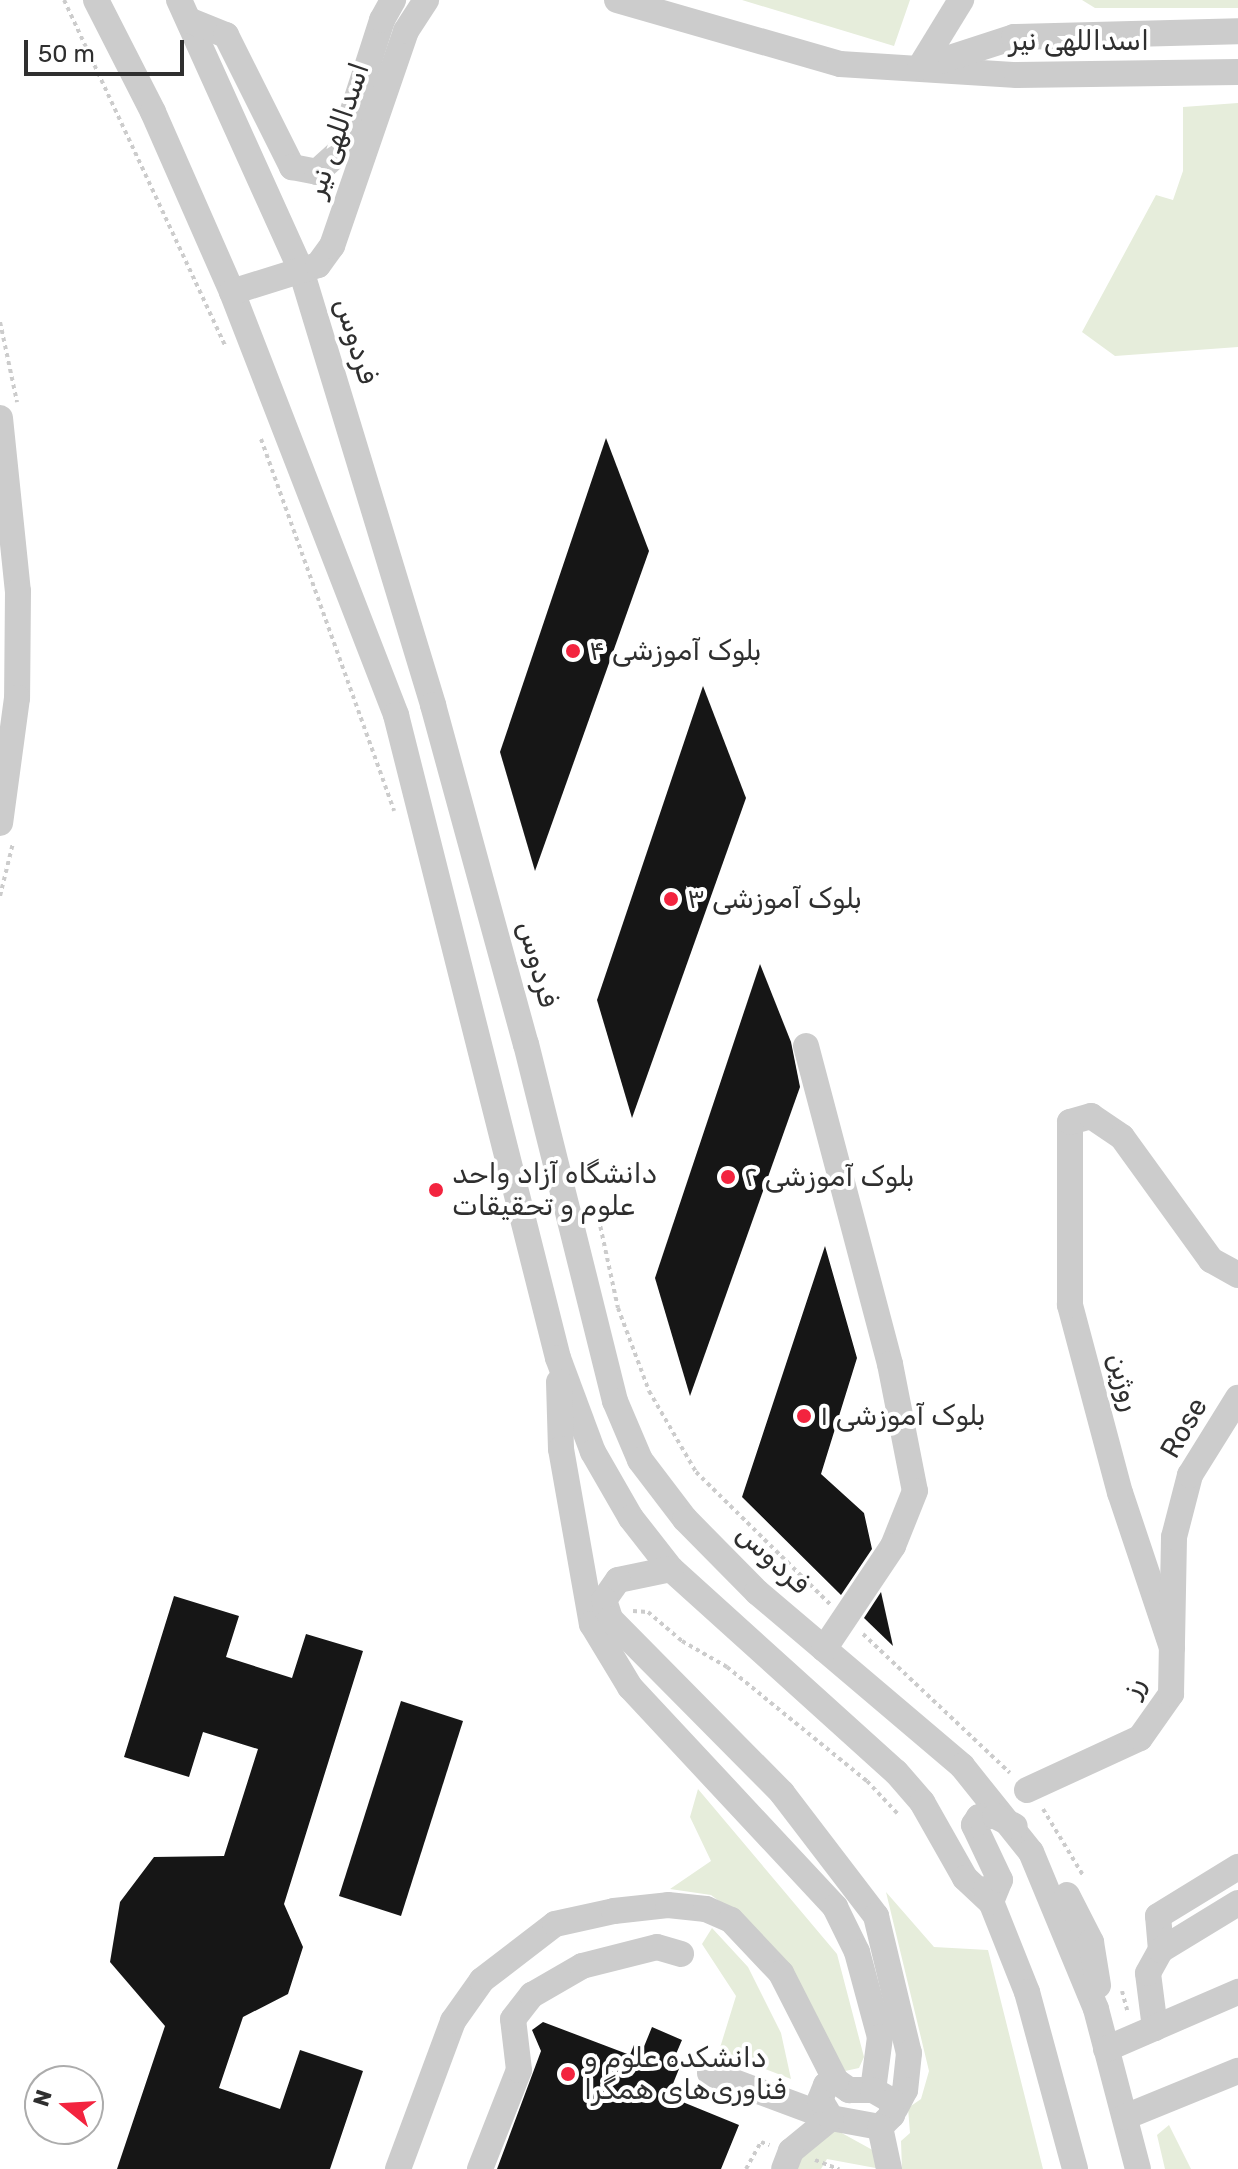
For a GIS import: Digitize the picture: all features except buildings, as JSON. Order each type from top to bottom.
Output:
[{"type":"street","points":[[96,0],[153,112],[232,292],[396,715],[558,1358],[593,1452],[631,1518],[671,1569],[922,1802],[965,1878],[991,1902],[1027,1992],[1075,2169]]},
{"type":"street","name":"اسداللهی نیر","points":[[185,11],[226,35],[292,167],[317,172],[340,151],[382,20],[393,0]]},
{"type":"street","name":"اسداللهی نیر","points":[[232,292],[318,265],[332,246],[406,31],[426,0]]},
{"type":"street","points":[[920,67],[961,0]]},
{"type":"street","name":"اسداللهی نیر","points":[[623,1],[840,64],[1017,75],[1238,72]]},
{"type":"street","name":"فردوس","points":[[185,11],[301,270],[433,705],[526,1044],[615,1401],[640,1460],[685,1519],[757,1592],[962,1766],[1012,1824],[1046,1881],[1096,2009],[1106,2049]]},
{"type":"street","name":"اسداللهی نیر","points":[[920,67],[1014,37],[1238,31]]},
{"type":"street","points":[[0,418],[18,591],[17,698],[0,823]]},
{"type":"street","points":[[806,1046],[890,1364],[915,1491],[893,1546],[824,1649]]},
{"type":"street","name":"روژین","points":[[1172,1648],[1120,1493],[1070,1305],[1070,1122],[1091,1116],[1122,1137],[1211,1260],[1238,1275]]},
{"type":"street","points":[[558,1358],[561,1449],[592,1624],[630,1687],[835,1907],[857,1952],[880,2037],[873,2090]]},
{"type":"street","name":"Rose","points":[[1174,1537],[1190,1475],[1238,1398]]},
{"type":"street","name":"رز","points":[[1027,1790],[1140,1738],[1171,1694],[1174,1537]]},
{"type":"street","points":[[671,1569],[618,1580],[604,1600],[610,1619],[782,1793],[876,1916],[909,2053],[905,2090],[887,2118]]},
{"type":"street","points":[[991,1902],[1000,1880],[974,1825],[979,1817],[995,1816],[1012,1824]]},
{"type":"street","points":[[1161,1950],[1158,1916],[1238,1867]]},
{"type":"street","points":[[1155,2028],[1148,1973],[1161,1950],[1238,1903]]},
{"type":"street","points":[[398,2169],[453,2021],[482,1980],[555,1924],[614,1911],[668,1905],[706,1909],[731,1920],[781,1973],[836,2081],[849,2090],[873,2090],[892,2101],[887,2118],[889,2169]]},
{"type":"street","points":[[480,2169],[519,2070],[513,2019],[532,1995],[582,1966],[657,1947],[681,1954]]},
{"type":"street","points":[[1138,2169],[1106,2049],[1238,1992]]},
{"type":"street","points":[[1125,2117],[1238,2071]]},
{"type":"street","points":[[710,2073],[831,2118],[887,2118]]},
{"type":"street","points":[[831,2118],[820,2100],[826,2085],[836,2081]]},
{"type":"street","points":[[793,2162],[791,2151],[831,2118]]},
{"type":"path","points":[[64,0],[226,348]]},
{"type":"path","points":[[261,437],[394,812]]},
{"type":"path","points":[[746,2169],[753,2156]]},
{"type":"path","points":[[793,2162],[839,2169]]},
{"type":"green space","points":[[742,0],[910,0],[894,46]]},
{"type":"green space","points":[[1082,0],[1238,0],[1238,8],[1095,8]]},
{"type":"green space","points":[[1238,103],[1238,347],[1115,356],[1082,332],[1156,195],[1173,200],[1183,171],[1183,107]]},
{"type":"green space","points":[[698,1789],[837,1954],[864,2057],[859,2068],[845,2071],[746,1921],[711,1895],[670,1889],[711,1861],[690,1817]]},
{"type":"green space","points":[[886,1892],[934,1947],[988,1950],[1043,2169],[902,2169],[901,2141],[910,2133],[908,2108],[921,2099],[929,2071]]},
{"type":"green space","points":[[712,1928],[748,1967],[781,2033],[791,2079],[719,2051],[736,1996],[702,1944]]},
{"type":"green space","points":[[1169,2125],[1191,2169],[1165,2169],[1157,2135]]},
{"type":"green space","points":[[829,2126],[878,2153],[881,2169],[827,2159],[821,2169],[795,2169],[802,2151]]},
{"type":"place","name":"بلوک آموزشی ۴","points":[[573,651]]},
{"type":"place","name":"بلوک آموزشی ۳","points":[[671,899]]},
{"type":"place","name":"بلوک آموزشی ۲","points":[[728,1177]]},
{"type":"place","name":"دانشگاه آزاد واحد علوم و تحقیقات","points":[[436,1190]]},
{"type":"place","name":"بلوک آموزشی ۱","points":[[804,1416]]},
{"type":"place","name":"دانشکده علوم و فناوری‌های همگرا","points":[[568,2074]]}]
